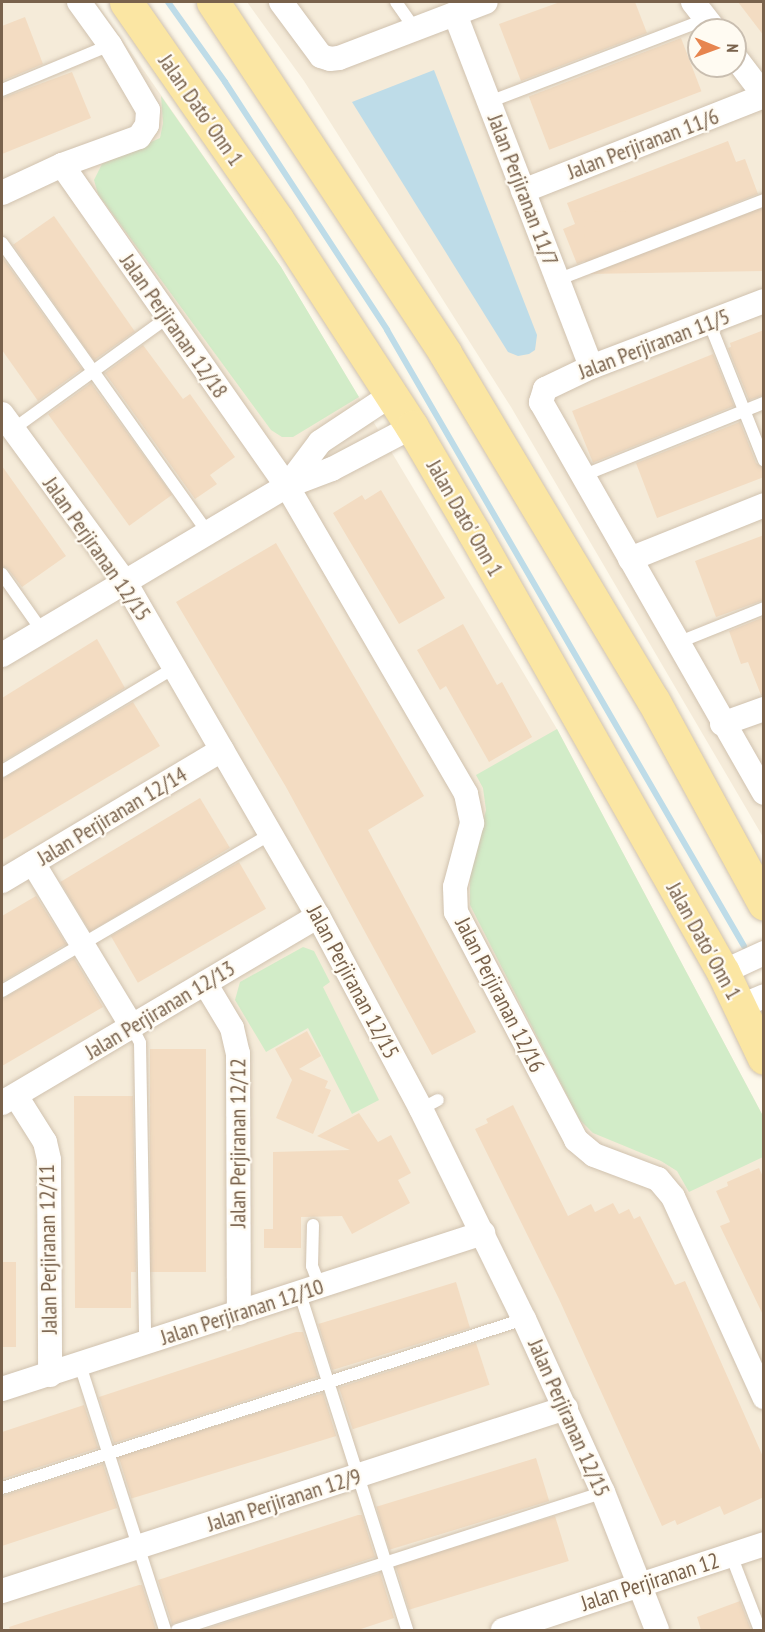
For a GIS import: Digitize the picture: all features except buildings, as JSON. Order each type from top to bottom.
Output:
[{"type":"main road","name":"Jalan Dato' Onn 1","points":[[126,2],[277,219],[412,427],[723,972],[752,1001],[764,1058]]},
{"type":"main road","points":[[213,2],[445,353],[653,700],[764,904]]},
{"type":"street","points":[[2,193],[62,165],[139,137],[147,124],[148,110],[110,45],[79,2]]},
{"type":"street","points":[[281,2],[321,56],[339,58],[486,2]]},
{"type":"street","name":"Jalan Perjiranan 11/7","points":[[455,14],[591,367]]},
{"type":"street","points":[[747,73],[764,96]]},
{"type":"street","name":"Jalan Perjiranan 11/6","points":[[523,191],[764,96]]},
{"type":"street","name":"Jalan Perjiranan 12/18","points":[[62,165],[287,486]]},
{"type":"street","name":"Jalan Perjiranan 11/5","points":[[582,476],[541,402],[545,389],[591,367],[764,301]]},
{"type":"street","points":[[287,486],[320,442],[391,395]]},
{"type":"street","name":"Jalan Perjiranan 12/15","points":[[7,422],[125,582],[429,1104],[483,1233],[603,1492],[657,1630]]},
{"type":"street","points":[[2,655],[287,486],[332,469],[412,427]]},
{"type":"street","points":[[582,476],[722,724],[764,793]]},
{"type":"street","name":"Jalan Perjiranan 12/16","points":[[287,486],[466,794],[472,823],[455,887],[456,912],[461,922],[576,1140],[594,1155],[658,1179],[673,1197],[764,1397]]},
{"type":"street","points":[[630,559],[764,506]]},
{"type":"street","points":[[722,724],[764,709]]},
{"type":"street","name":"Jalan Perjiranan 12/14","points":[[2,881],[222,750]]},
{"type":"street","points":[[33,863],[131,1026]]},
{"type":"street","name":"Jalan Perjiranan 12/13","points":[[9,1100],[318,916]]},
{"type":"street","points":[[723,972],[764,953]]},
{"type":"street","name":"Jalan Perjiranan 12/12","points":[[205,983],[232,1028],[238,1053],[239,1313]]},
{"type":"street","name":"Jalan Perjiranan 12/11","points":[[9,1100],[45,1142],[49,1160],[50,1375]]},
{"type":"street","name":"Jalan Perjiranan 12/10","points":[[2,1389],[483,1233]]},
{"type":"street","name":"Jalan Perjiranan 12/9","points":[[2,1591],[566,1408]]},
{"type":"street","name":"Jalan Perjiranan 12","points":[[503,1630],[764,1544]]},
{"type":"lane","points":[[396,2],[414,28]]},
{"type":"lane","points":[[489,102],[705,17]]},
{"type":"lane","points":[[2,90],[110,45]]},
{"type":"lane","points":[[557,280],[764,200]]},
{"type":"lane","points":[[2,243],[208,533]]},
{"type":"lane","points":[[7,422],[93,371],[168,317]]},
{"type":"lane","points":[[709,322],[764,460]]},
{"type":"lane","points":[[582,476],[764,403]]},
{"type":"lane","points":[[2,574],[42,631]]},
{"type":"lane","points":[[677,643],[764,608]]},
{"type":"lane","points":[[2,771],[174,668]]},
{"type":"lane","points":[[2,991],[271,834]]},
{"type":"lane","points":[[131,1026],[140,1043],[146,1342]]},
{"type":"lane","points":[[313,1225],[310,1291],[328,1383],[407,1630]]},
{"type":"lane","points":[[2,1488],[524,1319]]},
{"type":"lane","points":[[80,1365],[165,1630]]},
{"type":"lane","points":[[177,1630],[603,1492]]},
{"type":"lane","points":[[731,1556],[760,1630]]},
{"type":"shaded area","points":[[2,2],[96,2],[281,267],[557,729],[763,1116],[763,1630],[2,1630]]},
{"type":"shaded area","points":[[247,2],[763,2],[763,837],[511,407],[304,81]]},
{"type":"green space","points":[[161,96],[281,267],[359,397],[293,437],[282,437],[271,430],[98,194],[94,180],[102,164],[160,138],[163,123]]},
{"type":"green space","points":[[557,729],[763,1116],[763,1157],[689,1192],[677,1171],[661,1161],[593,1133],[579,1119],[470,905],[470,875],[486,810],[483,788],[476,775]]},
{"type":"green space","points":[[303,947],[314,951],[330,982],[323,987],[379,1100],[352,1114],[308,1028],[266,1052],[235,1000],[240,982]]},
{"type":"water","points":[[434,70],[537,335],[535,350],[529,354],[518,356],[508,352],[352,102]]},
{"type":"waterway","points":[[168,2],[225,82],[387,330],[744,946]]}]
